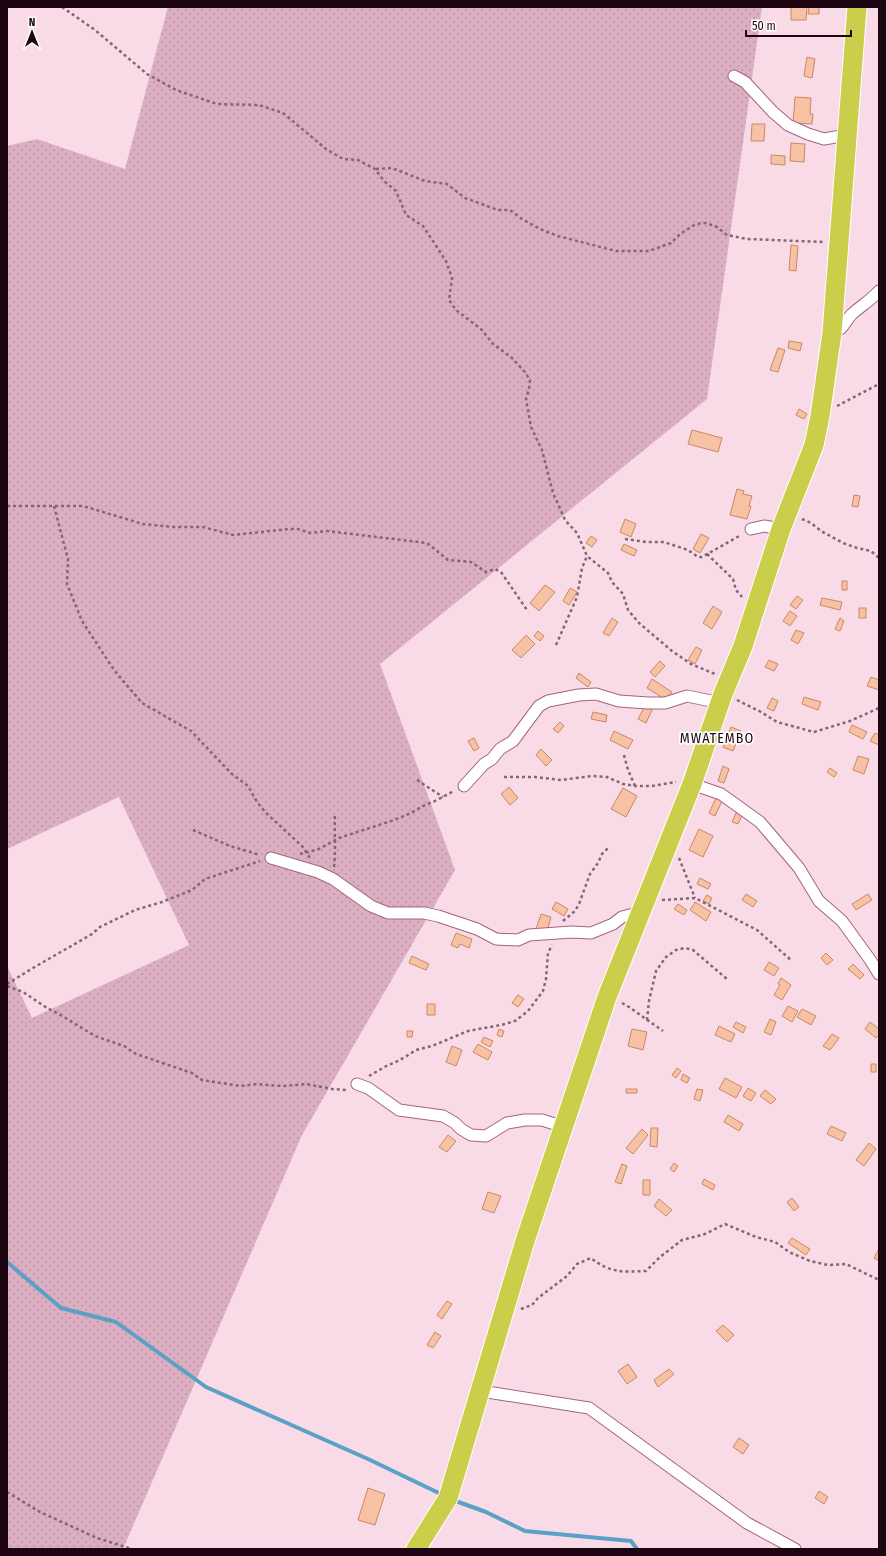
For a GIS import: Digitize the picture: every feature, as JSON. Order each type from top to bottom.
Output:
[{"type":"highway","points":[[416,1549],[448,1498],[528,1234],[607,997],[692,784],[753,616],[784,523],[814,445],[820,416],[832,333],[857,7]]},
{"type":"street","points":[[734,76],[745,82],[773,112],[788,125],[824,139],[847,135]]},
{"type":"street","points":[[832,333],[838,331],[846,324],[849,317],[879,291]]},
{"type":"street","points":[[751,529],[784,523]]},
{"type":"street","points":[[464,786],[484,764],[513,741],[539,706],[548,701],[579,695],[596,694],[619,701],[665,703],[687,696],[725,692]]},
{"type":"street","points":[[692,784],[721,794],[760,822],[799,868],[819,901],[842,922],[879,974]]},
{"type":"street","points":[[271,858],[318,872],[333,879],[371,906],[388,913],[424,913],[438,916],[477,929],[496,939],[518,940],[529,935],[591,932],[613,924],[622,917],[642,907]]},
{"type":"street","points":[[357,1084],[368,1088],[399,1110],[443,1116],[454,1122],[460,1130],[471,1135],[486,1136],[507,1123],[525,1120],[542,1120],[564,1127]]},
{"type":"street","points":[[481,1391],[589,1408],[747,1523],[795,1549]]},
{"type":"path","points":[[62,7],[96,30],[147,74],[176,90],[217,104],[259,105],[284,113],[326,149],[343,159],[358,160],[375,169],[384,181],[396,191],[406,215],[423,226],[446,261],[452,278],[449,300],[456,310],[482,330],[493,344],[511,356],[530,380],[530,389],[526,399],[531,427],[542,450],[553,493],[564,520],[577,533],[588,556],[608,573],[612,582],[623,594],[628,610],[672,652],[692,664],[725,692],[777,722],[814,732],[850,721],[879,708]]},
{"type":"path","points":[[375,169],[392,168],[425,181],[447,184],[465,198],[498,210],[510,210],[540,229],[558,236],[616,251],[648,251],[671,243],[680,234],[696,224],[706,223],[717,227],[727,235],[747,239],[839,243]]},
{"type":"path","points":[[820,416],[854,396],[879,384]]},
{"type":"path","points":[[7,506],[83,506],[143,524],[173,527],[203,527],[233,535],[289,528],[310,533],[327,531],[427,543],[448,560],[470,562],[486,572],[495,569],[501,572],[527,610]]},
{"type":"path","points":[[54,506],[68,560],[67,584],[82,621],[114,670],[142,703],[191,731],[232,774],[248,786],[266,813],[286,830],[307,852],[318,872]]},
{"type":"path","points":[[784,523],[803,519],[821,531],[844,543],[871,551],[879,558]]},
{"type":"path","points":[[625,539],[646,542],[664,542],[688,550],[698,557],[707,554],[751,529]]},
{"type":"path","points":[[707,554],[733,579],[736,590],[742,596],[745,606],[753,616]]},
{"type":"path","points":[[556,645],[577,597],[582,568],[588,556]]},
{"type":"path","points":[[624,755],[628,770],[635,786]]},
{"type":"path","points":[[504,776],[562,780],[592,776],[607,777],[623,784],[635,786],[652,786],[672,781],[692,784]]},
{"type":"path","points":[[417,780],[443,797]]},
{"type":"path","points":[[7,985],[100,928],[135,910],[162,902],[192,890],[206,879],[271,858],[294,856],[319,849],[334,841],[394,820],[464,786]]},
{"type":"path","points":[[333,879],[335,855],[335,814]]},
{"type":"path","points":[[193,830],[245,852],[271,858]]},
{"type":"path","points":[[672,835],[695,898]]},
{"type":"path","points":[[7,985],[23,992],[47,1008],[96,1036],[124,1046],[136,1054],[192,1073],[202,1080],[241,1086],[256,1084],[282,1086],[306,1084],[332,1090],[349,1090],[388,1064],[394,1063],[416,1050],[432,1046],[468,1032],[515,1021],[528,1011],[543,991],[546,979],[548,953],[552,946],[554,934],[559,924],[575,911],[590,874],[598,863],[602,854],[608,848]]},
{"type":"path","points":[[642,907],[659,900],[695,898],[757,930],[792,960]]},
{"type":"path","points":[[647,1020],[649,1001],[656,971],[666,957],[676,950],[685,948],[693,950],[728,980]]},
{"type":"path","points":[[607,997],[629,1007],[663,1031]]},
{"type":"path","points":[[502,1317],[532,1305],[538,1298],[567,1276],[577,1264],[591,1258],[603,1268],[625,1272],[646,1271],[660,1257],[682,1240],[705,1234],[725,1224],[775,1242],[789,1252],[810,1261],[828,1265],[846,1264],[879,1280]]},
{"type":"path","points":[[7,1492],[40,1512],[90,1535],[132,1549]]},
{"type":"shaded area","points":[[168,7],[762,7],[707,399],[380,664],[455,870],[302,1135],[123,1549],[7,1549],[7,966],[32,1018],[189,945],[119,797],[7,849],[7,146],[37,139],[125,169]]},
{"type":"building","points":[[791,7],[807,7],[806,20],[791,20]]},
{"type":"building","points":[[809,7],[819,7],[819,14],[808,14]]},
{"type":"building","points":[[807,57],[815,59],[812,78],[804,76]]},
{"type":"building","points":[[795,97],[811,98],[810,114],[813,114],[812,124],[793,123]]},
{"type":"building","points":[[752,124],[765,124],[764,141],[751,141]]},
{"type":"building","points":[[791,143],[805,144],[804,162],[790,161]]},
{"type":"building","points":[[771,155],[785,156],[785,165],[771,164]]},
{"type":"building","points":[[791,245],[798,246],[796,271],[789,270]]},
{"type":"building","points":[[789,341],[802,343],[800,351],[788,348]]},
{"type":"building","points":[[778,348],[785,350],[778,372],[770,370]]},
{"type":"building","points":[[799,409],[807,414],[804,419],[796,415]]},
{"type":"building","points":[[692,430],[722,438],[718,452],[688,444]]},
{"type":"building","points":[[737,489],[744,491],[743,494],[752,496],[747,519],[730,515]]},
{"type":"building","points":[[854,495],[860,496],[858,507],[852,506]]},
{"type":"building","points":[[625,519],[636,524],[631,537],[620,532]]},
{"type":"building","points":[[701,534],[709,538],[700,553],[693,549]]},
{"type":"building","points":[[591,536],[597,540],[592,547],[586,543]]},
{"type":"building","points":[[624,544],[637,550],[634,556],[621,550]]},
{"type":"building","points":[[842,581],[847,581],[847,590],[842,590]]},
{"type":"building","points":[[545,585],[555,592],[539,611],[530,603]]},
{"type":"building","points":[[570,588],[577,592],[569,605],[563,601]]},
{"type":"building","points":[[797,596],[803,600],[796,609],[790,605]]},
{"type":"building","points":[[822,598],[842,602],[840,610],[820,605]]},
{"type":"building","points":[[713,606],[722,612],[712,629],[703,623]]},
{"type":"building","points":[[859,608],[866,608],[866,618],[859,618]]},
{"type":"building","points":[[790,611],[797,616],[790,626],[783,621]]},
{"type":"building","points":[[612,618],[618,622],[609,636],[603,633]]},
{"type":"building","points":[[840,618],[844,621],[840,631],[835,629]]},
{"type":"building","points":[[796,630],[804,633],[798,644],[791,640]]},
{"type":"building","points":[[538,631],[544,636],[540,641],[534,636]]},
{"type":"building","points":[[526,635],[535,644],[521,658],[512,650]]},
{"type":"building","points":[[696,647],[702,650],[695,664],[688,660]]},
{"type":"building","points":[[769,660],[778,664],[774,671],[765,667]]},
{"type":"building","points":[[660,661],[665,666],[655,677],[650,672]]},
{"type":"building","points":[[579,673],[591,682],[588,687],[576,678]]},
{"type":"building","points":[[871,677],[879,680],[879,690],[867,686]]},
{"type":"building","points":[[652,679],[672,692],[666,700],[647,688]]},
{"type":"building","points":[[804,697],[821,702],[818,710],[802,704]]},
{"type":"building","points":[[772,698],[778,701],[774,711],[767,708]]},
{"type":"building","points":[[645,706],[652,710],[646,723],[638,719]]},
{"type":"building","points":[[593,712],[607,715],[606,722],[591,719]]},
{"type":"building","points":[[560,722],[564,726],[558,733],[553,729]]},
{"type":"building","points":[[852,725],[867,732],[863,739],[849,732]]},
{"type":"building","points":[[731,727],[741,731],[733,751],[723,747]]},
{"type":"building","points":[[614,731],[633,740],[628,749],[610,740]]},
{"type":"building","points":[[875,733],[879,735],[879,745],[870,741]]},
{"type":"building","points":[[474,738],[479,748],[474,751],[468,741]]},
{"type":"building","points":[[541,749],[552,760],[546,766],[536,755]]},
{"type":"building","points":[[858,756],[869,759],[864,774],[853,770]]},
{"type":"building","points":[[723,766],[729,769],[724,783],[718,781]]},
{"type":"building","points":[[830,768],[837,773],[834,777],[827,772]]},
{"type":"building","points":[[509,787],[518,798],[510,805],[501,794]]},
{"type":"building","points":[[623,788],[637,796],[626,817],[611,809]]},
{"type":"building","points":[[716,798],[722,801],[715,816],[709,813]]},
{"type":"building","points":[[736,813],[742,815],[738,824],[732,822]]},
{"type":"building","points":[[699,829],[713,836],[703,857],[689,850]]},
{"type":"building","points":[[700,878],[711,884],[708,889],[697,884]]},
{"type":"building","points":[[746,894],[757,901],[753,907],[742,900]]},
{"type":"building","points":[[868,894],[872,900],[856,910],[852,904]]},
{"type":"building","points":[[707,895],[712,898],[709,904],[703,901]]},
{"type":"building","points":[[556,902],[568,909],[564,916],[552,909]]},
{"type":"building","points":[[695,902],[711,912],[706,921],[690,910]]},
{"type":"building","points":[[678,904],[687,910],[684,915],[674,909]]},
{"type":"building","points":[[541,914],[551,917],[547,932],[536,929]]},
{"type":"building","points":[[456,933],[472,939],[469,948],[460,944],[458,948],[451,945]]},
{"type":"building","points":[[826,953],[833,960],[827,965],[821,958]]},
{"type":"building","points":[[412,956],[429,964],[426,970],[409,963]]},
{"type":"building","points":[[769,962],[779,968],[774,976],[764,970]]},
{"type":"building","points":[[853,964],[864,975],[860,979],[848,969]]},
{"type":"building","points":[[781,978],[791,985],[782,1000],[774,995],[780,985],[778,984]]},
{"type":"building","points":[[518,995],[524,999],[518,1007],[512,1003]]},
{"type":"building","points":[[427,1004],[435,1004],[435,1015],[427,1015]]},
{"type":"building","points":[[788,1006],[798,1011],[792,1022],[782,1016]]},
{"type":"building","points":[[802,1009],[816,1016],[811,1025],[797,1017]]},
{"type":"building","points":[[770,1019],[776,1022],[771,1035],[764,1032]]},
{"type":"building","points":[[736,1022],[746,1027],[743,1033],[733,1027]]},
{"type":"building","points":[[870,1022],[879,1029],[879,1035],[876,1038],[865,1029]]},
{"type":"building","points":[[719,1026],[735,1034],[731,1042],[715,1035]]},
{"type":"building","points":[[499,1029],[504,1031],[502,1037],[497,1035]]},
{"type":"building","points":[[632,1029],[647,1032],[643,1050],[628,1046]]},
{"type":"building","points":[[407,1031],[413,1031],[412,1037],[407,1037]]},
{"type":"building","points":[[832,1034],[839,1038],[830,1050],[823,1046]]},
{"type":"building","points":[[484,1037],[493,1041],[490,1047],[481,1042]]},
{"type":"building","points":[[478,1044],[492,1052],[488,1060],[473,1052]]},
{"type":"building","points":[[452,1046],[462,1050],[456,1066],[446,1062]]},
{"type":"building","points":[[871,1064],[876,1064],[876,1072],[871,1072]]},
{"type":"building","points":[[677,1068],[681,1071],[676,1078],[672,1075]]},
{"type":"building","points":[[683,1074],[690,1078],[687,1083],[681,1080]]},
{"type":"building","points":[[725,1078],[742,1087],[736,1098],[719,1089]]},
{"type":"building","points":[[748,1088],[756,1093],[751,1101],[743,1096]]},
{"type":"building","points":[[626,1089],[637,1089],[637,1093],[626,1093]]},
{"type":"building","points":[[697,1089],[703,1090],[700,1101],[694,1099]]},
{"type":"building","points":[[765,1090],[776,1099],[771,1104],[760,1096]]},
{"type":"building","points":[[728,1115],[743,1124],[739,1131],[724,1122]]},
{"type":"building","points":[[831,1126],[846,1133],[842,1141],[827,1134]]},
{"type":"building","points":[[651,1128],[658,1128],[657,1147],[650,1146]]},
{"type":"building","points":[[642,1129],[648,1135],[633,1154],[626,1148]]},
{"type":"building","points":[[448,1135],[456,1141],[447,1152],[439,1147]]},
{"type":"building","points":[[869,1143],[876,1149],[864,1166],[856,1160]]},
{"type":"building","points":[[674,1163],[678,1166],[674,1172],[670,1169]]},
{"type":"building","points":[[622,1164],[627,1166],[621,1184],[615,1182]]},
{"type":"building","points":[[704,1179],[715,1185],[713,1190],[702,1184]]},
{"type":"building","points":[[643,1180],[650,1180],[650,1195],[643,1195]]},
{"type":"building","points":[[488,1192],[501,1196],[494,1213],[482,1209]]},
{"type":"building","points":[[792,1198],[799,1207],[794,1211],[787,1202]]},
{"type":"building","points":[[659,1199],[672,1210],[666,1216],[654,1206]]},
{"type":"building","points":[[792,1238],[810,1249],[806,1255],[788,1243]]},
{"type":"building","points":[[879,1249],[879,1261],[874,1258]]},
{"type":"building","points":[[447,1301],[452,1304],[442,1319],[437,1315]]},
{"type":"building","points":[[723,1325],[734,1335],[727,1342],[716,1331]]},
{"type":"building","points":[[435,1332],[441,1336],[433,1348],[427,1345]]},
{"type":"building","points":[[628,1364],[637,1377],[627,1384],[618,1371]]},
{"type":"building","points":[[669,1369],[674,1374],[658,1387],[654,1380]]},
{"type":"building","points":[[739,1438],[749,1445],[743,1454],[733,1447]]},
{"type":"building","points":[[368,1488],[385,1494],[375,1525],[358,1520]]},
{"type":"building","points":[[819,1491],[828,1497],[824,1504],[815,1498]]},
{"type":"waterway","points":[[7,1262],[61,1308],[116,1322],[206,1387],[368,1459],[443,1495]]},
{"type":"waterway","points":[[453,1500],[486,1512],[525,1531],[631,1541],[637,1549]]},
{"type":"district","name":"MWATEMBO","points":[[717,738]]}]
